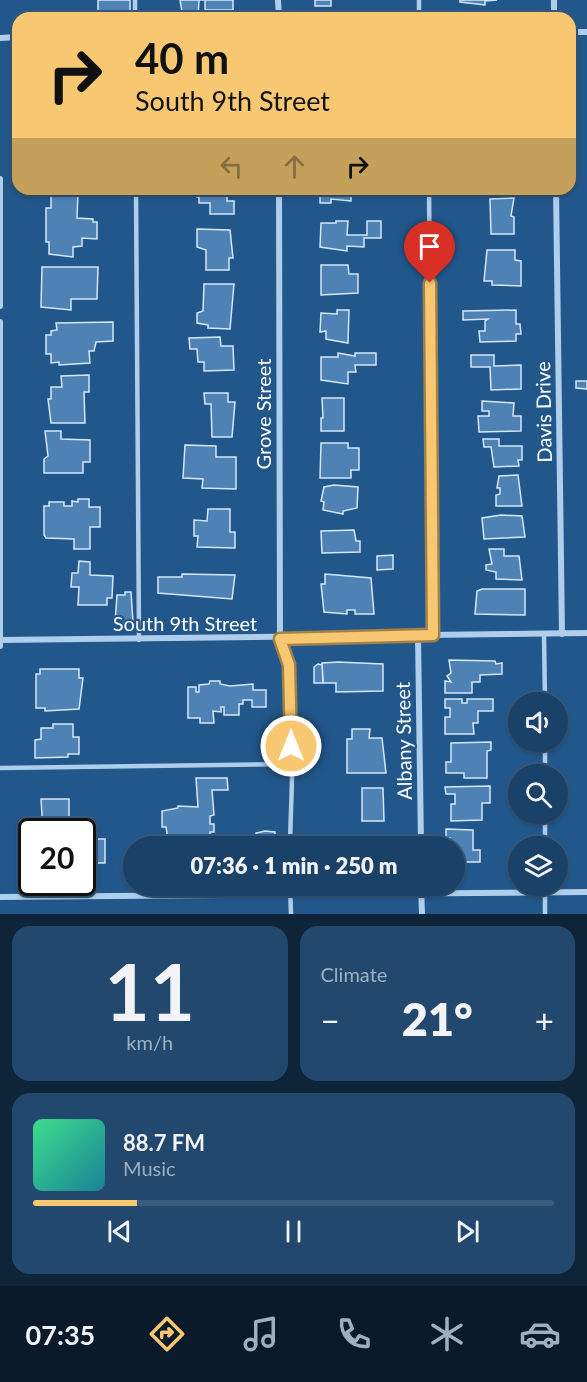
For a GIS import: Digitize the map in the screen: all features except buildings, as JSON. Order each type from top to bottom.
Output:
[{"type":"street","points":[[0,179],[0,306]]},
{"type":"street","name":"Grove Street","points":[[279,195],[280,639]]},
{"type":"street","name":"Davis Drive","points":[[556,195],[562,634]]},
{"type":"street","points":[[0,322],[0,646]]},
{"type":"street","name":"South 9th Street","points":[[0,640],[280,639],[587,633]]},
{"type":"street","name":"Albany Street","points":[[418,635],[421,836]]},
{"type":"street","points":[[568,892],[587,892]]},
{"type":"street","points":[[465,894],[508,894]]},
{"type":"street","points":[[0,897],[290,896]]},
{"type":"street","points":[[422,896],[422,914]]},
{"type":"lane","points":[[136,195],[139,640]]},
{"type":"lane","points":[[429,195],[433,635]]},
{"type":"lane","points":[[544,634],[545,692]]},
{"type":"lane","points":[[280,639],[289,665],[290,836]]},
{"type":"lane","points":[[0,768],[291,764]]},
{"type":"lane","points":[[290,896],[291,914]]},
{"type":"lane","points":[[545,896],[545,914]]},
{"type":"route","points":[[291,746],[289,665],[280,639],[433,635],[430,283]]}]
